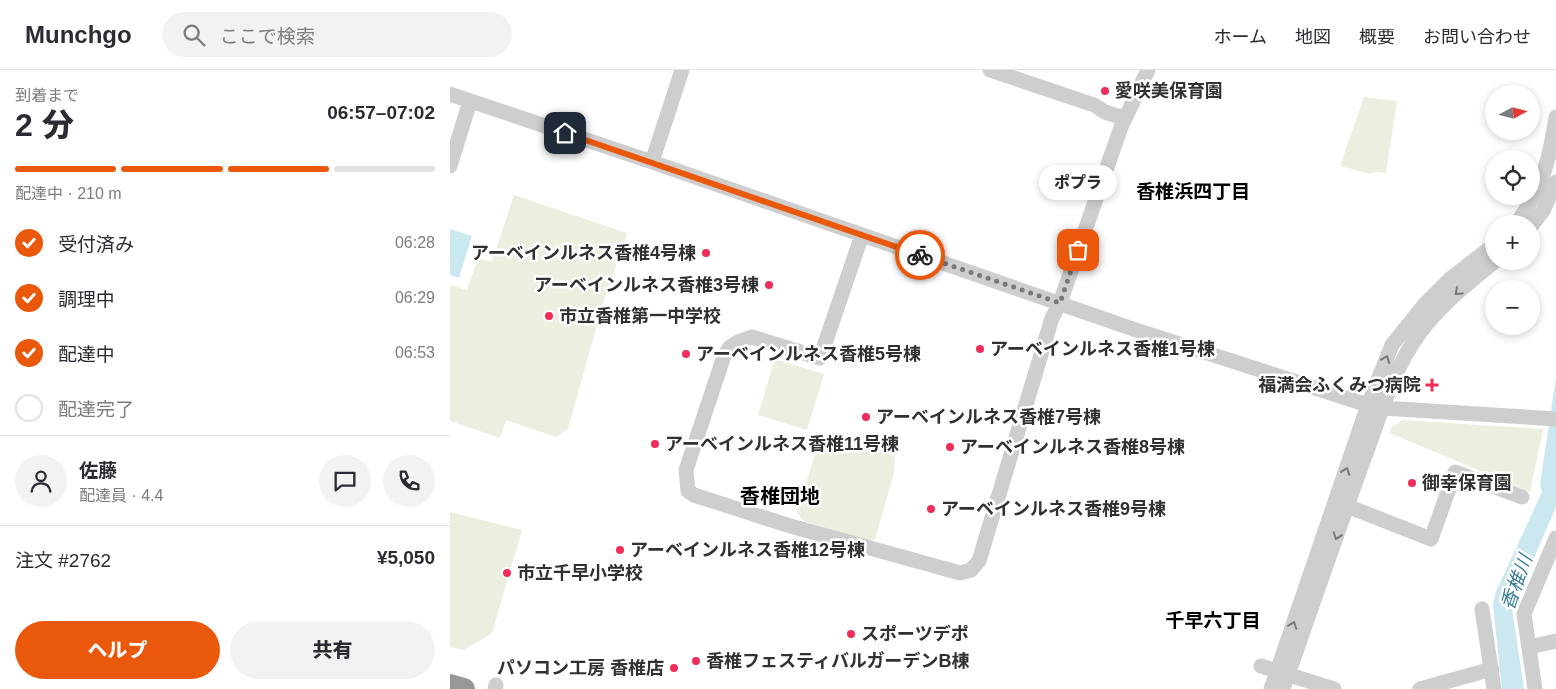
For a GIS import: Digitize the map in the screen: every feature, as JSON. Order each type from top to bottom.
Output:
[{"type":"highway","points":[[450,685],[464,689]]},
{"type":"street","points":[[652,162],[682,70]]},
{"type":"street","points":[[990,70],[1094,105],[1104,112],[1124,118]]},
{"type":"street","points":[[862,235],[820,358],[752,337],[730,347],[724,356],[686,470],[688,491],[694,495],[788,525],[960,574],[971,570],[979,561],[1052,318],[1060,303],[1124,118],[1148,70]]},
{"type":"street","points":[[450,94],[1136,330],[1376,406],[1551,418]]},
{"type":"street","points":[[450,166],[470,101]]},
{"type":"street","points":[[1522,215],[1541,184],[1556,117]]},
{"type":"street","points":[[1540,215],[1556,182]]},
{"type":"street","points":[[1271,689],[1283,673],[1347,506],[1392,345],[1425,304],[1450,279],[1485,252]]},
{"type":"street","points":[[1283,689],[1283,673],[1376,406],[1405,354],[1435,313],[1459,290],[1485,270]]},
{"type":"street","points":[[1347,506],[1431,538],[1455,472],[1522,497]]},
{"type":"street","points":[[1535,689],[1524,614],[1556,538]]},
{"type":"street","points":[[1482,609],[1494,689]]},
{"type":"street","points":[[1529,648],[1556,641]]},
{"type":"street","points":[[1261,666],[1334,689]]},
{"type":"street","points":[[1420,689],[1492,669]]},
{"type":"green space","points":[[1364,97],[1397,101],[1386,173],[1376,172],[1369,174],[1340,166]]},
{"type":"green space","points":[[514,195],[627,233],[604,300],[568,429],[556,437],[506,420],[500,438],[450,421],[450,285],[467,290],[478,258],[492,262]]},
{"type":"green space","points":[[775,359],[824,374],[807,430],[758,415]]},
{"type":"green space","points":[[1402,420],[1543,429],[1530,492],[1390,433],[1391,428]]},
{"type":"green space","points":[[817,447],[895,450],[894,473],[875,539],[867,542],[804,521],[797,513]]},
{"type":"green space","points":[[450,512],[522,530],[492,633],[464,650],[450,647]]},
{"type":"water","points":[[450,229],[472,236],[459,278],[450,275]]},
{"type":"water","name":"香椎川","points":[[1556,377],[1556,507],[1512,608],[1524,689],[1502,689],[1493,606],[1495,594],[1542,492],[1540,485]]},
{"type":"way so far","points":[[920,255],[1060,303],[1078,250]]},
{"type":"place","name":"愛咲美保育園","points":[[1105,91]]},
{"type":"place","name":"ポプラ","points":[[1078,250]]},
{"type":"place","name":"アーベインルネス香椎4号棟","points":[[706,253]]},
{"type":"place","name":"アーベインルネス香椎3号棟","points":[[769,285]]},
{"type":"place","name":"市立香椎第一中学校","points":[[549,316]]},
{"type":"place","name":"アーベインルネス香椎1号棟","points":[[980,349]]},
{"type":"place","name":"アーベインルネス香椎5号棟","points":[[686,354]]},
{"type":"place","name":"福満会ふくみつ病院","points":[[1432,385]]},
{"type":"place","name":"アーベインルネス香椎7号棟","points":[[866,417]]},
{"type":"place","name":"アーベインルネス香椎11号棟","points":[[655,444]]},
{"type":"place","name":"アーベインルネス香椎8号棟","points":[[950,447]]},
{"type":"place","name":"御幸保育園","points":[[1412,483]]},
{"type":"place","name":"アーベインルネス香椎9号棟","points":[[931,509]]},
{"type":"place","name":"アーベインルネス香椎12号棟","points":[[620,550]]},
{"type":"place","name":"市立千早小学校","points":[[507,573]]},
{"type":"place","name":"スポーツデポ","points":[[851,634]]},
{"type":"place","name":"香椎フェスティバルガーデンB棟","points":[[696,661]]},
{"type":"place","name":"パソコン工房 香椎店","points":[[674,668]]},
{"type":"district","name":"香椎浜四丁目","points":[[1193,191]]},
{"type":"district","name":"香椎団地","points":[[780,496]]},
{"type":"district","name":"千早六丁目","points":[[1213,620]]},
{"type":"route","points":[[565,133],[920,255]]}]
